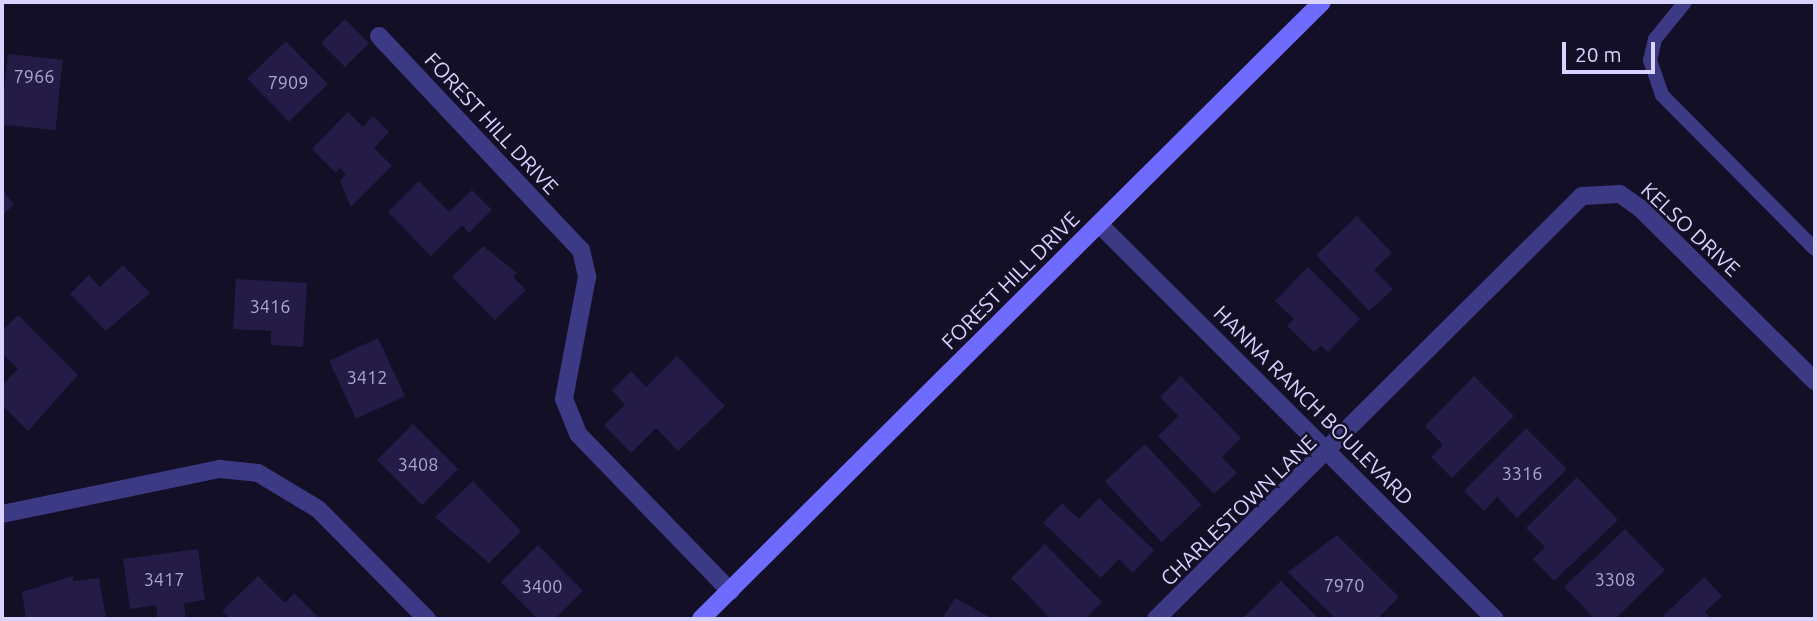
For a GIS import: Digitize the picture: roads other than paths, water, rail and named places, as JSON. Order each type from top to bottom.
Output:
[{"type":"main road","name":"FOREST HILL DRIVE","points":[[701,619],[1322,2]]},
{"type":"street","name":"FOREST HILL DRIVE","points":[[379,36],[580,250],[587,277],[564,399],[578,434],[730,591]]},
{"type":"street","name":"KELSO DRIVE","points":[[1464,309],[1564,206],[1601,191],[1620,194],[1815,381]]},
{"type":"street","name":"HANNA RANCH BOULEVARD","points":[[1099,224],[1331,452],[1495,619]]},
{"type":"street","name":"CHARLESTOWN LANE","points":[[1156,619],[1331,452],[1464,309]]},
{"type":"street","points":[[2,514],[220,469],[258,472],[318,509],[427,619]]},
{"type":"lane","points":[[1685,2],[1655,39],[1650,60],[1662,95],[1815,249]]}]
